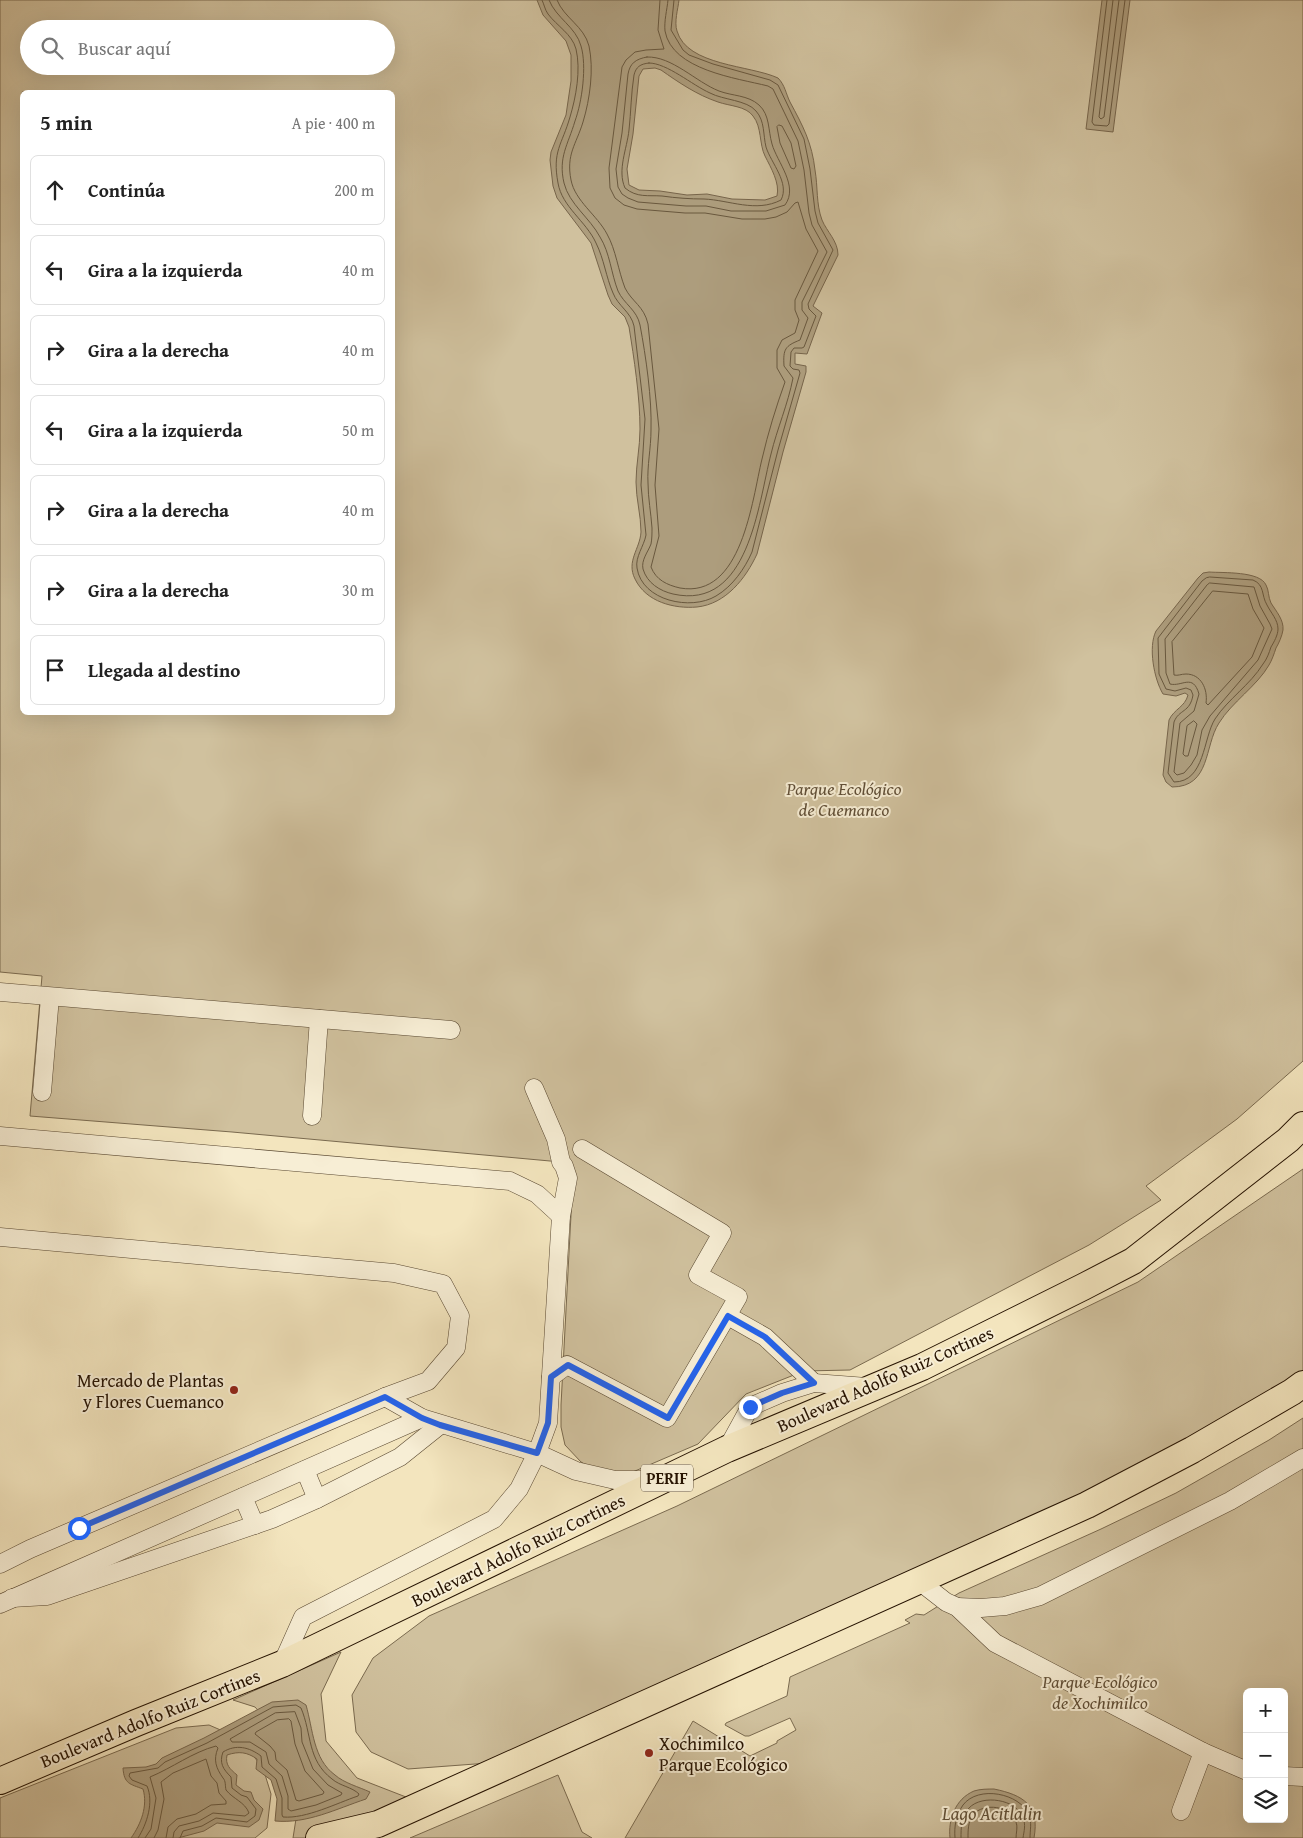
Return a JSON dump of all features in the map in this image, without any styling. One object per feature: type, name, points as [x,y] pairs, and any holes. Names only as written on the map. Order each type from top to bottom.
[{"type":"highway","name":"Boulevard Adolfo Ruiz Cortines","points":[[0,1781],[282,1664],[727,1449],[922,1367],[1133,1261],[1288,1140],[1303,1125]]},
{"type":"highway","points":[[319,1838],[378,1824],[1087,1505],[1192,1450],[1303,1384]]},
{"type":"street","points":[[0,992],[451,1030]]},
{"type":"street","points":[[42,1092],[50,997]]},
{"type":"street","points":[[312,1116],[319,1019]]},
{"type":"street","points":[[282,1664],[303,1617],[494,1519],[519,1489],[537,1453],[548,1423],[561,1216],[568,1178],[561,1162],[556,1139],[534,1088]]},
{"type":"street","points":[[0,1136],[510,1181],[537,1194],[561,1216]]},
{"type":"street","points":[[551,1377],[568,1365],[668,1418],[738,1297],[698,1275],[722,1233],[582,1149]]},
{"type":"street","points":[[0,1237],[394,1273],[443,1284],[460,1316],[456,1348],[428,1381],[385,1397],[30,1549],[0,1564]]},
{"type":"street","points":[[728,1316],[765,1337],[814,1383]]},
{"type":"street","points":[[727,1449],[750,1407],[782,1393],[814,1383],[872,1387]]},
{"type":"street","points":[[385,1397],[422,1418],[440,1425],[537,1453],[576,1471],[616,1480],[662,1480]]},
{"type":"street","points":[[6,1601],[422,1418]]},
{"type":"street","points":[[6,1601],[47,1596],[255,1525],[317,1499],[400,1457],[440,1425]]},
{"type":"street","points":[[957,1607],[1005,1606],[1040,1596],[1230,1501],[1302,1459]]},
{"type":"street","points":[[305,1470],[317,1499]]},
{"type":"street","points":[[243,1497],[255,1525]]},
{"type":"street","points":[[920,1581],[946,1602],[957,1607],[995,1643],[1203,1752],[1243,1768]]},
{"type":"street","points":[[1181,1810],[1203,1752]]},
{"type":"street","points":[[1288,1776],[1303,1777]]},
{"type":"green space","name":"Parque Ecológico de Cuemanco","points":[[0,0],[1303,0],[1303,1061],[1237,1119],[1146,1186],[1161,1200],[1089,1245],[850,1370],[804,1371],[746,1394],[698,1444],[628,1474],[596,1470],[581,1462],[565,1445],[561,1427],[573,1177],[561,1162],[30,1116],[42,976],[0,972]]},
{"type":"green space","points":[[1303,1169],[1303,1375],[1075,1500],[502,1762],[408,1769],[371,1752],[356,1732],[352,1695],[373,1658],[429,1616],[677,1506],[1138,1282]]},
{"type":"green space","name":"Parque Ecológico de Xochimilco","points":[[1303,1418],[1303,1838],[625,1838],[693,1721],[750,1756],[777,1743],[777,1741],[796,1730],[790,1718],[749,1736],[745,1736],[725,1725],[726,1723],[787,1696],[790,1677],[910,1623],[905,1620],[916,1614],[924,1615],[959,1593],[1176,1493],[1269,1440]]},
{"type":"green space","points":[[341,1652],[321,1694],[326,1741],[357,1778],[406,1797],[433,1798],[344,1838],[293,1838],[301,1787],[285,1741],[255,1707],[233,1700]]},
{"type":"green space","points":[[209,1725],[239,1738],[263,1768],[271,1794],[267,1828],[255,1838],[0,1838],[0,1798],[176,1728]]},
{"type":"green space","points":[[558,1775],[582,1832],[592,1838],[410,1838]]},
{"type":"water","points":[[537,0],[679,0],[676,27],[683,43],[706,58],[778,78],[803,127],[812,151],[820,214],[836,245],[838,255],[813,306],[822,313],[807,354],[795,353],[795,364],[806,366],[806,372],[757,554],[741,581],[726,595],[707,605],[679,607],[662,602],[653,598],[640,587],[633,573],[632,566],[641,532],[636,482],[640,417],[635,364],[629,327],[625,317],[612,304],[591,243],[557,198],[553,186],[551,152],[566,115],[571,81],[571,55],[566,41],[543,15]],"holes":[[[655,68],[703,96],[742,108],[753,116],[758,125],[763,151],[776,181],[777,196],[765,200],[732,199],[707,194],[687,195],[639,190],[629,185],[627,169],[639,76],[643,69]]]},
{"type":"water","points":[[1102,0],[1130,0],[1113,132],[1086,129]]},
{"type":"water","points":[[1203,573],[1249,575],[1262,580],[1267,587],[1271,603],[1281,619],[1283,630],[1272,659],[1264,673],[1224,715],[1219,723],[1200,773],[1194,780],[1185,785],[1172,787],[1166,782],[1163,775],[1169,720],[1187,699],[1188,695],[1185,693],[1176,696],[1163,694],[1153,663],[1152,645],[1156,631],[1198,578]]},
{"type":"water","points":[[298,1700],[306,1705],[315,1743],[322,1761],[339,1778],[370,1792],[366,1799],[310,1818],[275,1821],[277,1799],[271,1780],[256,1769],[257,1759],[243,1753],[235,1753],[227,1755],[227,1764],[237,1775],[236,1785],[244,1791],[251,1792],[254,1800],[263,1809],[259,1820],[249,1827],[217,1823],[204,1831],[178,1838],[131,1838],[143,1815],[145,1802],[143,1789],[128,1783],[123,1768],[146,1767],[156,1764],[162,1758],[272,1702]]},
{"type":"water","name":"Lago Acitlalin","points":[[994,1789],[1021,1798],[1027,1803],[1034,1817],[1034,1838],[950,1838],[952,1817],[962,1799],[974,1791]]},
{"type":"place","name":"Mercado de Plantas y Flores Cuemanco","points":[[234,1390]]},
{"type":"place","name":"Xochimilco Parque Ecológico","points":[[649,1753]]},
{"type":"route","points":[[79,1528],[385,1397],[422,1418],[440,1425],[537,1453],[548,1423],[551,1377],[568,1365],[668,1418],[728,1316],[765,1337],[814,1383],[782,1393],[750,1407]]}]
